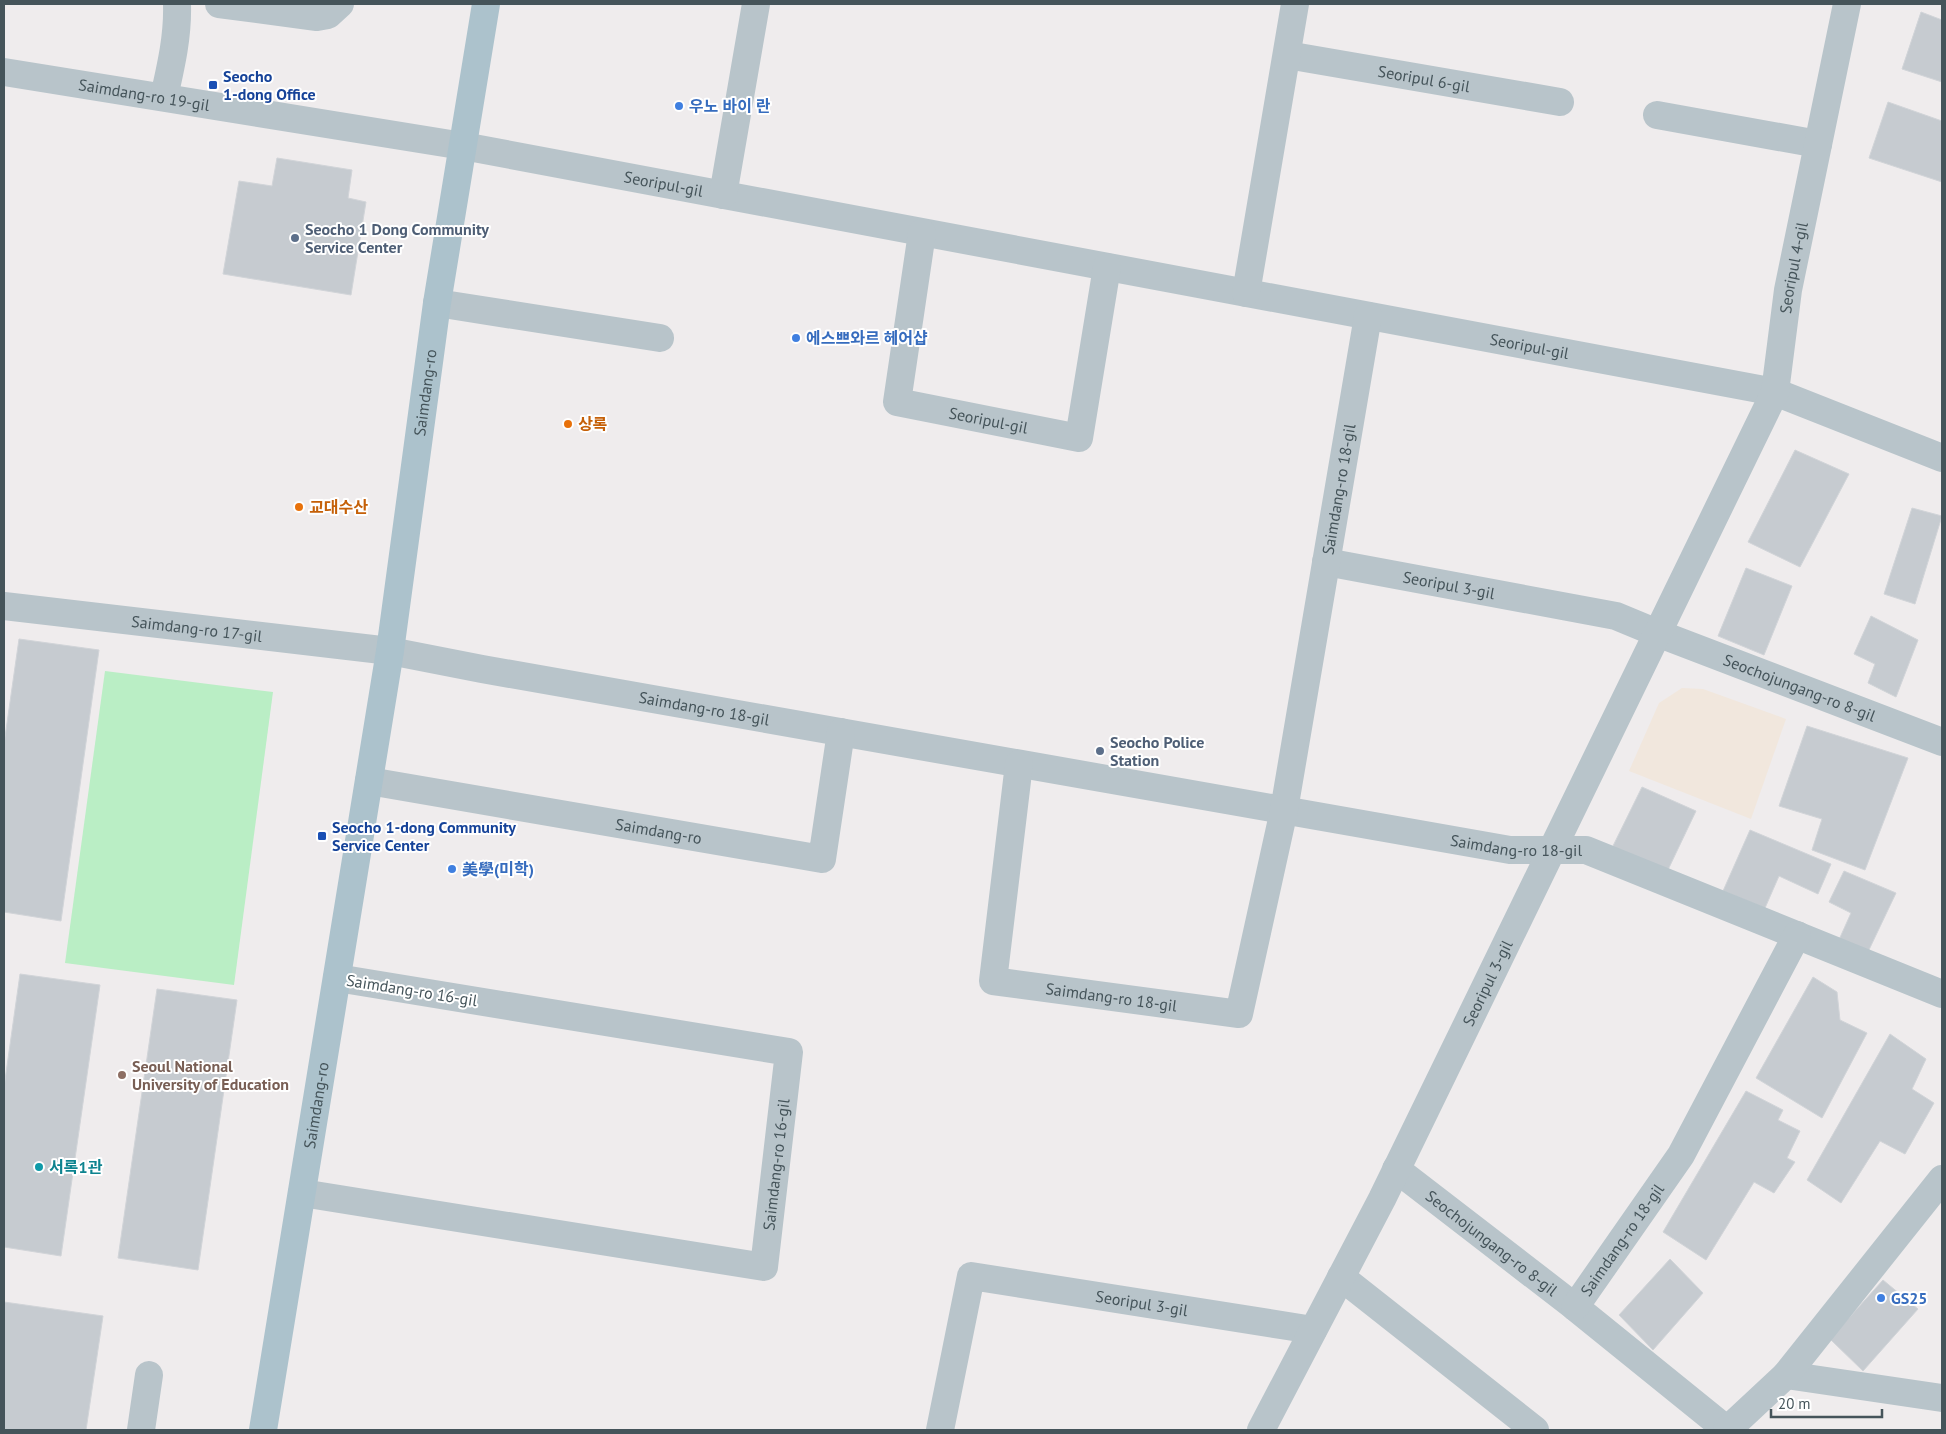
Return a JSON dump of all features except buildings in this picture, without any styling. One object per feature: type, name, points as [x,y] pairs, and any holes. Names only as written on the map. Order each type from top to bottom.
[{"type":"main road","name":"Saimdang-ro","points":[[263,1430],[390,651],[437,303],[486,4]]},
{"type":"street","points":[[164,97],[178,24],[177,4]]},
{"type":"street","points":[[219,4],[317,17],[328,15],[340,4]]},
{"type":"street","points":[[723,195],[756,4]]},
{"type":"street","points":[[1246,293],[1296,4]]},
{"type":"street","name":"Seoripul 4-gil","points":[[1775,392],[1788,290],[1847,4]]},
{"type":"street","name":"Seoripul 6-gil","points":[[1287,55],[1560,102]]},
{"type":"street","name":"Saimdang-ro 19-gil","points":[[4,72],[463,146]]},
{"type":"street","points":[[1657,115],[1818,144]]},
{"type":"street","name":"Seoripul-gil","points":[[463,146],[1775,392],[1942,458]]},
{"type":"street","name":"Seoripul-gil","points":[[922,233],[897,402],[1078,438],[1107,267]]},
{"type":"street","points":[[437,303],[660,338]]},
{"type":"street","name":"Saimdang-ro 18-gil","points":[[1019,764],[993,981],[1239,1014],[1284,810],[1368,316]]},
{"type":"street","name":"Seoripul 3-gil","points":[[1261,1430],[1396,1169],[1775,392]]},
{"type":"street","name":"Seoripul 3-gil","points":[[1326,562],[1616,616],[1658,633]]},
{"type":"street","name":"Saimdang-ro 17-gil","points":[[4,606],[390,651]]},
{"type":"street","name":"Seochojungang-ro 8-gil","points":[[1658,633],[1942,742]]},
{"type":"street","name":"Saimdang-ro 18-gil","points":[[390,651],[482,670],[1510,850],[1586,850],[1942,994]]},
{"type":"street","name":"Saimdang-ro","points":[[369,781],[822,859],[841,732]]},
{"type":"street","name":"Saimdang-ro 18-gil","points":[[1575,1307],[1681,1154],[1797,935]]},
{"type":"street","name":"Saimdang-ro 16-gil","points":[[302,1193],[764,1267],[789,1052],[337,978]]},
{"type":"street","name":"Seochojungang-ro 8-gil","points":[[1396,1169],[1575,1307],[1727,1430],[1786,1375],[1942,1179]]},
{"type":"street","name":"Seoripul 3-gil","points":[[940,1430],[971,1276],[1313,1330]]},
{"type":"street","points":[[1341,1277],[1535,1430]]},
{"type":"street","points":[[141,1430],[149,1375]]},
{"type":"street","points":[[1786,1375],[1942,1398]]},
{"type":"green space","points":[[105,671],[273,692],[234,985],[65,963]]},
{"type":"sand","points":[[1682,688],[1703,689],[1786,719],[1751,819],[1629,771],[1659,703]]},
{"type":"place","name":"Seocho 1-dong Office","points":[[213,85]]},
{"type":"place","name":"우노 바이 란","points":[[679,106]]},
{"type":"place","name":"Seocho 1 Dong Community Service Center","points":[[295,238]]},
{"type":"place","name":"에스쁘와르 헤어샵","points":[[796,338]]},
{"type":"place","name":"상록","points":[[568,424]]},
{"type":"place","name":"교대수산","points":[[299,507]]},
{"type":"place","name":"Seocho Police Station","points":[[1100,751]]},
{"type":"place","name":"Seocho 1-dong Community Service Center","points":[[322,836]]},
{"type":"place","name":"美學(미학)","points":[[452,869]]},
{"type":"place","name":"Seoul National University of Education","points":[[122,1075]]},
{"type":"place","name":"서록1관","points":[[39,1167]]},
{"type":"place","name":"GS25","points":[[1881,1298]]}]
